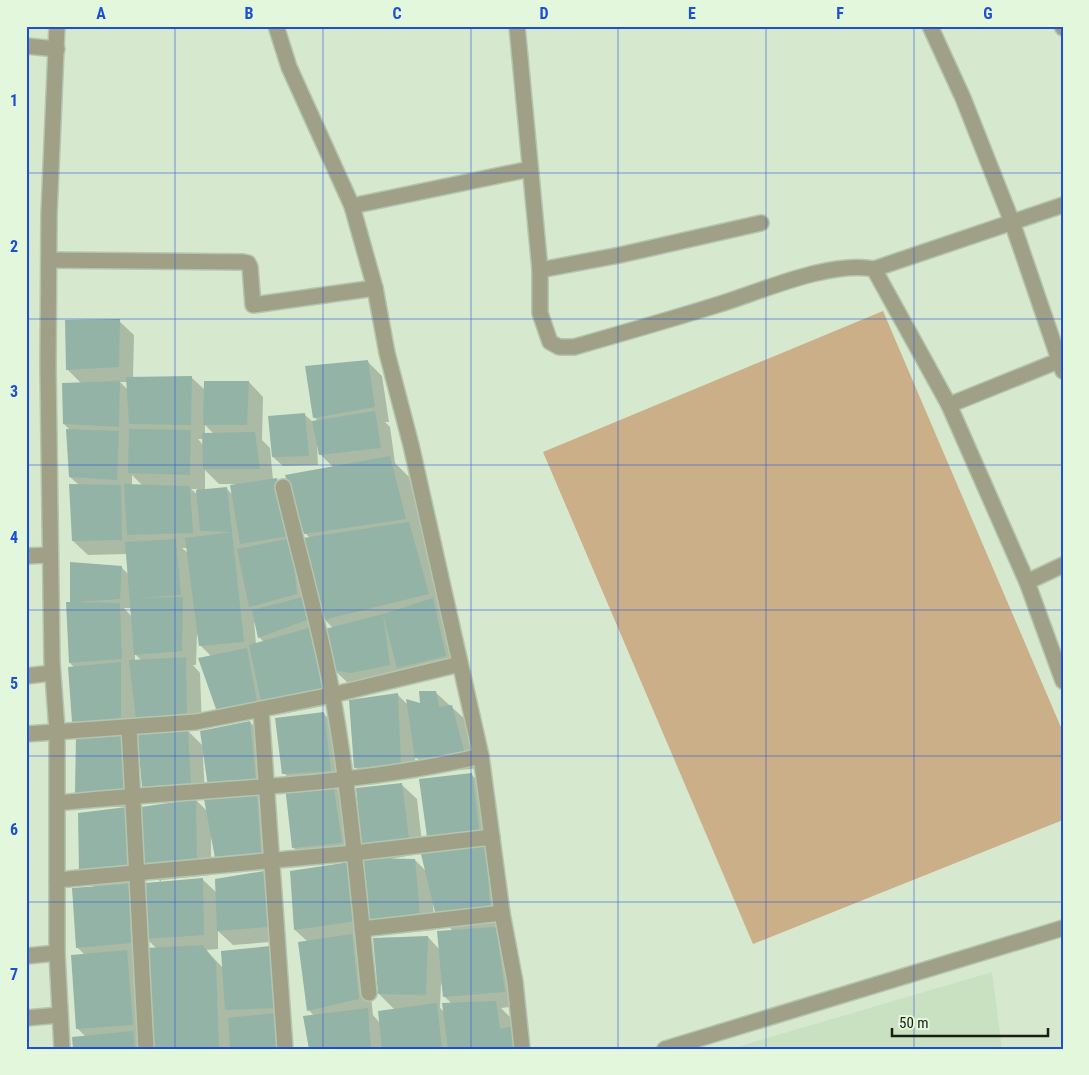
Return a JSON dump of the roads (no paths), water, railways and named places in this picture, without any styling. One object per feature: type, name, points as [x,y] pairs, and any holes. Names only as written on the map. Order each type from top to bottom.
[{"type":"street","points":[[58,26],[50,165],[50,555],[52,673],[58,730],[57,953],[62,1049]]},
{"type":"street","points":[[276,26],[289,67],[352,206],[376,288],[387,353],[411,445],[481,756],[502,913],[515,982],[522,1049]]},
{"type":"street","points":[[517,26],[540,270],[540,313],[550,342],[566,348],[710,307],[788,281],[844,268],[862,267],[874,269],[1063,205]]},
{"type":"street","points":[[930,26],[963,98],[1012,222],[1061,363],[949,406]]},
{"type":"street","points":[[26,46],[57,49]]},
{"type":"street","points":[[352,206],[530,169]]},
{"type":"street","points":[[540,270],[620,255],[761,223]]},
{"type":"street","points":[[50,260],[243,262],[250,267],[253,305],[376,288]]},
{"type":"street","points":[[874,269],[949,406],[1027,582],[1063,681]]},
{"type":"street","points":[[283,486],[323,647],[332,695],[354,853],[369,993]]},
{"type":"street","points":[[26,556],[50,555]]},
{"type":"street","points":[[1027,582],[1063,564]]},
{"type":"street","points":[[26,734],[58,730],[196,722],[332,695],[460,664]]},
{"type":"street","points":[[26,676],[52,673]]},
{"type":"street","points":[[261,710],[285,1049]]},
{"type":"street","points":[[129,727],[131,795],[146,1049]]},
{"type":"street","points":[[58,803],[131,795],[344,780],[434,767],[481,756]]},
{"type":"street","points":[[57,880],[354,853],[492,837]]},
{"type":"street","points":[[362,929],[502,913]]},
{"type":"street","points":[[665,1049],[1063,928]]},
{"type":"street","points":[[26,956],[57,953]]},
{"type":"street","points":[[26,1018],[60,1015]]}]
